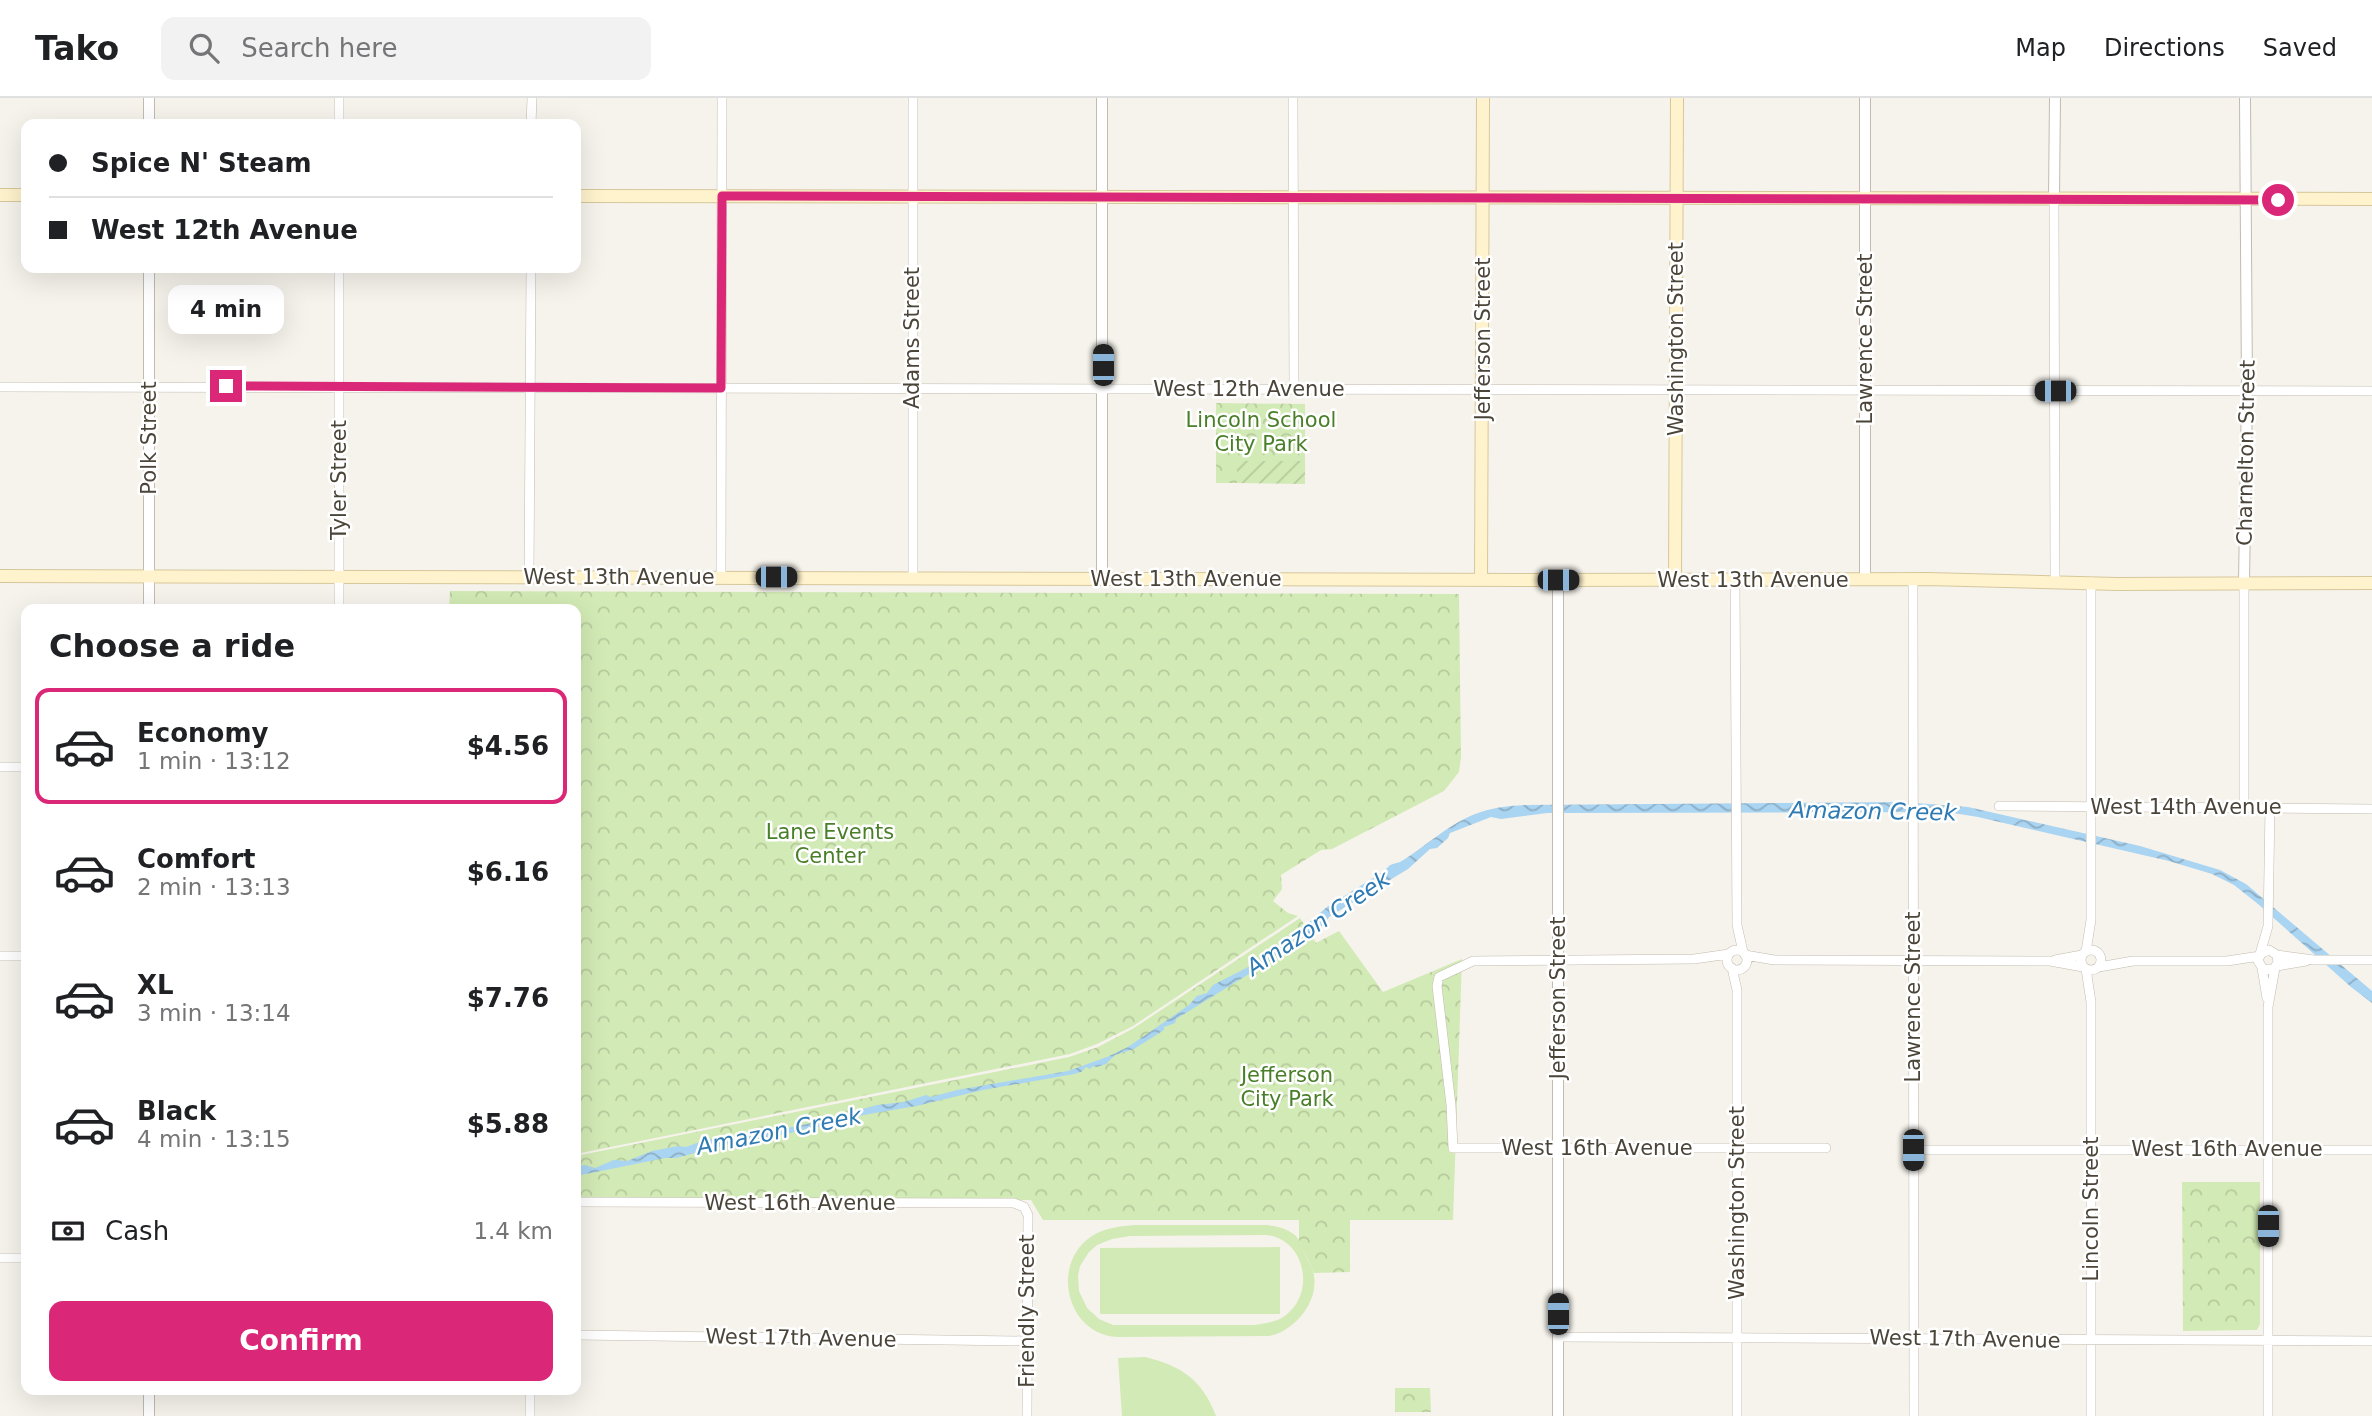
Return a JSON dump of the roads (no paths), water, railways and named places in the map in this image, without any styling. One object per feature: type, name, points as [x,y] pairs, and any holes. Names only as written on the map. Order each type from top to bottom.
[{"type":"main road","name":"Jefferson Street","points":[[1481,580],[1483,98]]},
{"type":"main road","name":"Washington Street","points":[[1675,580],[1677,98]]},
{"type":"main road","points":[[0,195],[21,195]]},
{"type":"main road","points":[[581,196],[2372,199]]},
{"type":"main road","name":"West 13th Avenue","points":[[0,576],[1913,579],[2117,584],[2372,583]]},
{"type":"street","points":[[149,98],[149,119]]},
{"type":"street","points":[[339,98],[339,119]]},
{"type":"street","points":[[531,119],[532,98]]},
{"type":"street","points":[[721,577],[722,98]]},
{"type":"street","name":"Adams Street","points":[[913,98],[913,577]]},
{"type":"street","points":[[1102,98],[1102,579]]},
{"type":"street","points":[[1293,98],[1294,389]]},
{"type":"street","name":"Lawrence Street","points":[[1865,98],[1866,579]]},
{"type":"street","points":[[2054,98],[2055,581]]},
{"type":"street","name":"Charnelton Street","points":[[2244,808],[2247,391],[2245,98]]},
{"type":"street","name":"Polk Street","points":[[149,273],[149,604]]},
{"type":"street","name":"Tyler Street","points":[[339,273],[339,604]]},
{"type":"street","points":[[529,576],[531,273]]},
{"type":"street","name":"West 12th Avenue","points":[[0,387],[171,385],[2372,391]]},
{"type":"street","name":"Lawrence Street","points":[[1913,579],[1914,1416]]},
{"type":"street","name":"Jefferson Street","points":[[1558,580],[1558,1416]]},
{"type":"street","name":"Washington Street","points":[[1735,580],[1737,925],[1744,960],[1737,990],[1737,1416]]},
{"type":"street","points":[[2084,968],[2080,961],[2091,920],[2091,582]]},
{"type":"street","points":[[0,767],[21,767]]},
{"type":"street","name":"West 14th Avenue","points":[[1999,806],[2372,809]]},
{"type":"street","points":[[2268,1007],[2278,962],[2269,922],[2270,808]]},
{"type":"street","points":[[2091,920],[2101,961],[2098,968]]},
{"type":"street","points":[[2268,1416],[2268,1007],[2261,954],[2269,922]]},
{"type":"street","name":"Washington Street","points":[[1730,953],[1737,925]]},
{"type":"street","points":[[1558,961],[1694,959],[1738,950],[1744,960]]},
{"type":"street","points":[[2050,961],[2092,950],[2133,961]]},
{"type":"street","points":[[2227,961],[2268,950],[2314,960],[2372,960]]},
{"type":"street","points":[[1730,953],[1727,961],[1730,967]]},
{"type":"street","points":[[0,956],[21,956]]},
{"type":"street","points":[[1694,959],[1737,969],[1744,960]]},
{"type":"street","points":[[1744,960],[2050,961],[2084,968],[2133,961],[2227,961],[2268,970],[2314,960]]},
{"type":"street","name":"West 16th Avenue","points":[[1558,961],[1473,961],[1438,977],[1453,1148],[1826,1148]]},
{"type":"street","name":"Washington Street","points":[[1730,967],[1737,990]]},
{"type":"street","name":"Lincoln Street","points":[[2084,968],[2091,1002]]},
{"type":"street","name":"Lincoln Street","points":[[2091,1416],[2091,1002],[2098,968]]},
{"type":"street","name":"West 16th Avenue","points":[[1913,1150],[2372,1150]]},
{"type":"street","name":"West 16th Avenue","points":[[581,1202],[1014,1203],[1024,1207]]},
{"type":"street","name":"Friendly Street","points":[[1024,1207],[1028,1215],[1027,1416]]},
{"type":"street","points":[[0,1258],[21,1258]]},
{"type":"street","name":"West 17th Avenue","points":[[581,1335],[1027,1340]]},
{"type":"street","name":"West 17th Avenue","points":[[1558,1337],[2372,1341]]},
{"type":"street","points":[[149,1395],[149,1416]]},
{"type":"street","points":[[530,1395],[530,1416]]},
{"type":"water","name":"Amazon Creek","points":[[1902,802],[1968,807],[2140,846],[2220,870],[2246,884],[2372,991],[2372,1003],[2258,904],[2234,885],[2212,874],[2169,861],[1978,817],[1947,812],[1547,813],[1501,819],[1491,817],[1450,833],[1437,848],[1430,849],[1408,869],[1329,917],[1326,923],[1300,941],[1296,938],[1270,961],[1176,1019],[1175,1023],[1164,1027],[1164,1030],[1134,1049],[1115,1055],[1106,1064],[1090,1069],[1086,1067],[1074,1074],[983,1090],[916,1106],[852,1117],[823,1127],[771,1135],[676,1158],[581,1175],[581,1165],[595,1168],[614,1160],[627,1161],[652,1151],[686,1147],[708,1139],[728,1140],[926,1095],[931,1097],[1068,1071],[1107,1057],[1128,1047],[1189,1005],[1197,996],[1207,993],[1213,985],[1268,957],[1327,907],[1449,828],[1487,810],[1525,805]]},
{"type":"park label","name":"Lincoln School City Park","points":[[1261,432]]},
{"type":"park label","name":"Lane Events Center","points":[[830,844]]},
{"type":"park label","name":"Jefferson City Park","points":[[1287,1087]]}]
